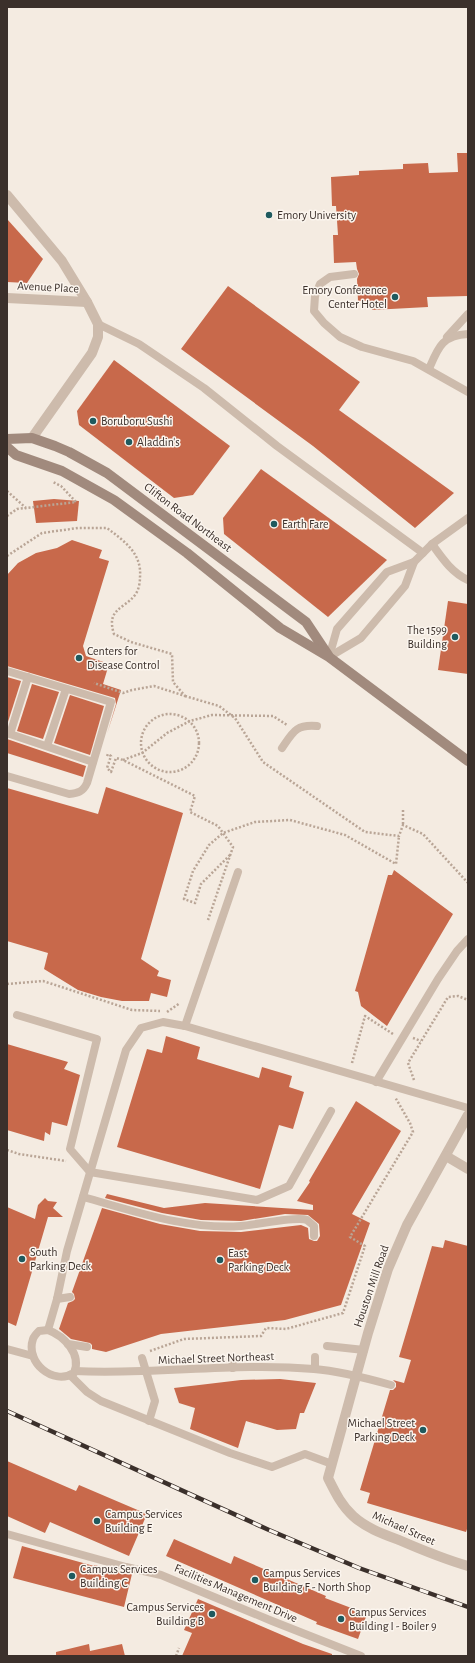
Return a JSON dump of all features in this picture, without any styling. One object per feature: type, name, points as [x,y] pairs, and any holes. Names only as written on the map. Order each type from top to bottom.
[{"type":"main road","name":"Clifton Road Northeast","points":[[7,439],[32,438],[69,452],[107,473],[306,622],[329,656]]},
{"type":"main road","name":"Clifton Road Northeast","points":[[7,447],[16,455],[62,471],[114,500],[187,553],[280,628],[329,656],[468,761]]},
{"type":"street","points":[[7,196],[62,261],[87,302],[98,324],[98,337],[92,353],[32,438]]},
{"type":"street","name":"Avenue Place","points":[[7,298],[87,302]]},
{"type":"street","name":"Houston Mill Road","points":[[328,1478],[356,1375],[388,1268],[407,1225],[468,1115]]},
{"type":"street","points":[[446,1156],[468,1169]]},
{"type":"street","name":"Michael Street","points":[[328,1478],[338,1498],[352,1516],[363,1524],[434,1555],[468,1566]]},
{"type":"lane","points":[[354,274],[330,277],[320,284],[315,296],[314,311],[324,323],[340,337],[362,348],[413,361],[468,392]]},
{"type":"lane","points":[[429,369],[439,346],[468,314]]},
{"type":"lane","points":[[98,324],[139,344],[204,388],[277,446],[423,553]]},
{"type":"lane","points":[[443,342],[451,336],[468,334]]},
{"type":"lane","points":[[329,656],[361,638],[405,586],[414,562],[432,544],[468,518]]},
{"type":"lane","points":[[432,544],[448,565],[460,576],[468,580]]},
{"type":"lane","points":[[329,656],[337,629],[387,572],[414,562]]},
{"type":"lane","points":[[7,671],[111,702],[84,789],[78,793],[69,794],[7,776]]},
{"type":"lane","points":[[28,677],[9,733],[47,746],[92,765]]},
{"type":"lane","points":[[47,746],[66,689]]},
{"type":"lane","points":[[282,748],[294,730],[302,726],[317,726]]},
{"type":"lane","points":[[186,1026],[238,872]]},
{"type":"lane","points":[[376,1082],[438,978],[457,951],[468,939]]},
{"type":"lane","points":[[17,1015],[97,1039],[70,1149],[90,1172],[257,1200],[289,1186],[331,1111]]},
{"type":"lane","points":[[48,1330],[57,1299],[67,1251],[126,1050],[141,1028],[163,1022],[186,1026],[468,1108]]},
{"type":"lane","points":[[83,1196],[144,1214],[178,1222],[240,1226],[289,1220],[307,1220],[314,1226],[314,1236]]},
{"type":"lane","points":[[57,1299],[70,1298]]},
{"type":"lane","points":[[73,1373],[63,1377],[53,1376],[40,1367],[33,1356],[33,1338],[39,1331],[48,1330],[56,1333],[68,1344],[75,1357],[73,1373],[87,1392],[101,1401],[230,1453],[272,1466],[305,1454],[332,1464]]},
{"type":"lane","points":[[68,1344],[87,1347]]},
{"type":"lane","points":[[327,1346],[364,1350]]},
{"type":"lane","points":[[7,1349],[33,1356]]},
{"type":"lane","points":[[315,1357],[315,1369]]},
{"type":"lane","points":[[142,1358],[155,1401],[149,1421]]},
{"type":"lane","points":[[232,1358],[232,1368]]},
{"type":"lane","name":"Michael Street Northeast","points":[[73,1373],[146,1372],[232,1368],[315,1369],[356,1375],[391,1385]]},
{"type":"lane","name":"Facilities Management Drive","points":[[7,1534],[126,1568],[161,1575],[361,1656]]},
{"type":"path","points":[[7,516],[17,509],[76,502],[61,486],[47,479]]},
{"type":"path","points":[[7,491],[26,508]]},
{"type":"path","points":[[7,556],[42,533],[78,528],[107,528],[111,531],[135,552],[141,567],[140,582],[136,594],[115,613],[111,624],[114,634],[131,642],[172,654],[173,682],[184,696]]},
{"type":"path","points":[[94,684],[123,693],[154,686],[219,706],[235,718],[263,762],[365,832],[399,836]]},
{"type":"path","points":[[175,713],[185,717],[197,730],[200,740],[199,750],[191,763],[183,769],[175,772],[164,772],[153,767],[142,753],[140,749],[140,740],[143,730],[153,718],[163,714],[175,713]]},
{"type":"path","points":[[123,760],[142,753],[167,733],[190,721],[212,715],[230,714],[273,716],[294,730]]},
{"type":"path","points":[[92,765],[96,769],[101,768],[108,754],[111,756],[107,768],[111,772],[116,758],[123,760],[195,796],[190,812],[218,826],[224,833],[234,847],[208,922]]},
{"type":"path","points":[[231,855],[201,884],[195,903],[184,899],[193,871],[210,845],[224,833],[255,822],[290,820],[345,834],[396,864],[399,836],[403,825],[403,810]]},
{"type":"path","points":[[403,825],[423,834],[468,883]]},
{"type":"path","points":[[7,984],[43,982],[132,1010],[168,1012],[180,1003],[182,996]]},
{"type":"path","points":[[420,1082],[413,1080],[408,1063],[448,997],[458,996],[468,1000]]},
{"type":"path","points":[[180,1003],[192,1008]]},
{"type":"path","points":[[349,1074],[365,1016],[401,1040],[411,1037],[421,1041]]},
{"type":"path","points":[[149,1352],[184,1339],[262,1336],[266,1328],[286,1329],[342,1313],[365,1246],[350,1237],[413,1132],[410,1123],[392,1093]]},
{"type":"path","points":[[7,1150],[19,1154],[65,1161],[70,1165]]},
{"type":"path","points":[[176,1656],[179,1648]]},
{"type":"building","name":"Emory Conference Center Hotel","points":[[457,153],[468,153],[468,296],[427,297],[428,307],[372,310],[371,301],[358,301],[357,279],[359,274],[356,262],[334,263],[333,235],[338,235],[336,206],[332,206],[331,177],[359,175],[359,171],[403,169],[403,164],[428,163],[429,173],[458,172]]},
{"type":"building","points":[[7,219],[43,259],[27,283],[7,282]]},
{"type":"building","points":[[228,286],[360,382],[339,410],[454,493],[415,528],[313,446],[181,349]]},
{"type":"building","points":[[114,360],[230,446],[193,495],[174,498],[79,425],[77,411]]},
{"type":"building","points":[[261,469],[387,560],[328,617],[224,534],[223,518]]},
{"type":"building","points":[[54,499],[79,501],[77,521],[36,523],[33,501]]},
{"type":"building","points":[[72,540],[102,550],[99,558],[109,561],[83,646],[86,656],[109,664],[103,684],[121,690],[107,734],[116,704],[115,698],[7,666],[7,575],[18,563],[36,553],[57,548]]},
{"type":"building","name":"The 1599 Building","points":[[448,601],[468,604],[468,674],[438,670]]},
{"type":"building","points":[[7,677],[21,681],[7,725]]},
{"type":"building","points":[[32,684],[59,692],[43,739],[17,731]]},
{"type":"building","points":[[70,695],[104,706],[90,755],[54,743]]},
{"type":"building","points":[[7,739],[86,766],[83,777],[7,753]]},
{"type":"building","points":[[106,787],[183,813],[141,959],[159,971],[157,976],[171,980],[167,997],[151,993],[149,1001],[122,1001],[101,997],[78,990],[44,969],[48,953],[7,941],[7,788],[98,814]]},
{"type":"building","points":[[394,870],[453,914],[387,1026],[361,1006],[358,992],[355,991],[388,875],[392,875]]},
{"type":"building","points":[[166,1036],[200,1047],[197,1059],[259,1078],[262,1067],[292,1076],[289,1087],[304,1092],[293,1129],[279,1125],[260,1189],[117,1147],[147,1049],[162,1053]]},
{"type":"building","points":[[7,1044],[68,1062],[64,1069],[80,1075],[67,1126],[52,1122],[50,1135],[45,1132],[44,1141],[7,1130]]},
{"type":"building","name":"East Parking Deck","points":[[356,1101],[401,1131],[352,1214],[370,1223],[341,1305],[285,1320],[161,1334],[106,1352],[92,1349],[92,1345],[90,1343],[71,1339],[59,1329],[68,1303],[75,1299],[72,1292],[102,1208],[160,1224],[200,1231],[241,1232],[301,1225],[308,1228],[309,1239],[317,1241],[320,1236],[319,1224],[308,1215],[285,1214],[241,1221],[201,1220],[162,1213],[105,1198],[107,1194],[164,1208],[205,1203],[313,1210],[313,1205],[297,1201],[310,1182],[309,1181]]},
{"type":"building","name":"South Parking Deck","points":[[45,1198],[48,1201],[57,1202],[53,1208],[63,1217],[48,1217],[16,1326],[7,1322],[7,1207],[35,1219],[38,1205]]},
{"type":"building","name":"Michael Street Parking Deck","points":[[445,1240],[468,1246],[468,1526],[466,1532],[367,1503],[370,1493],[360,1490],[390,1390],[393,1390],[396,1387],[396,1383],[393,1380],[404,1383],[411,1360],[399,1357],[432,1246],[443,1248]]},
{"type":"building","points":[[280,1379],[316,1383],[304,1413],[300,1413],[296,1429],[277,1430],[246,1421],[238,1448],[190,1429],[195,1408],[179,1403],[174,1388],[241,1380]]},
{"type":"building","points":[[7,1461],[76,1491],[79,1485],[147,1514],[129,1556],[50,1522],[45,1533],[7,1516]]},
{"type":"building","name":"Campus Services Building F - North Shop","points":[[174,1539],[231,1564],[234,1556],[326,1596],[325,1598],[367,1614],[358,1639],[316,1624],[317,1622],[166,1556]]},
{"type":"building","name":"Campus Services Building C","points":[[22,1546],[94,1566],[122,1572],[121,1574],[132,1574],[124,1607],[13,1578]]},
{"type":"building","name":"Campus Services Building B","points":[[198,1599],[303,1644],[332,1654],[332,1656],[182,1656],[192,1633],[184,1630]]},
{"type":"building","points":[[89,1644],[90,1651],[122,1644],[125,1656],[56,1656],[56,1652]]},
{"type":"railway","points":[[7,1411],[269,1530],[359,1568],[468,1607]]},
{"type":"place","name":"Emory University","points":[[269,215]]},
{"type":"place","name":"Emory Conference Center Hotel","points":[[395,297]]},
{"type":"place","name":"Boruboru Sushi","points":[[93,421]]},
{"type":"place","name":"Aladdin's","points":[[129,442]]},
{"type":"place","name":"Earth Fare","points":[[274,524]]},
{"type":"place","name":"The 1599 Building","points":[[455,637]]},
{"type":"place","name":"Centers for Disease Control","points":[[79,658]]},
{"type":"place","name":"South Parking Deck","points":[[22,1259]]},
{"type":"place","name":"East Parking Deck","points":[[220,1260]]},
{"type":"place","name":"Michael Street Parking Deck","points":[[423,1430]]},
{"type":"place","name":"Campus Services Building E","points":[[97,1521]]},
{"type":"place","name":"Campus Services Building C","points":[[72,1576]]},
{"type":"place","name":"Campus Services Building F - North Shop","points":[[255,1580]]},
{"type":"place","name":"Campus Services Building B","points":[[212,1614]]},
{"type":"place","name":"Campus Services Building I - Boiler 9","points":[[341,1619]]}]
